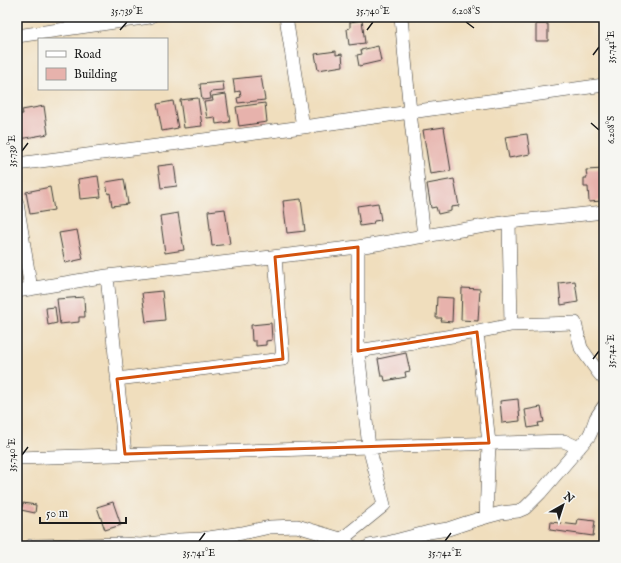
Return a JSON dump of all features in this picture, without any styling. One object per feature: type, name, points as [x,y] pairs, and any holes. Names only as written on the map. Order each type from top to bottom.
[{"type":"street","points":[[17,36],[150,17]]},
{"type":"street","points":[[286,17],[303,127]]},
{"type":"street","points":[[401,17],[424,236]]},
{"type":"street","points":[[17,164],[303,127],[604,85]]},
{"type":"street","points":[[17,203],[31,289]]},
{"type":"street","points":[[17,291],[107,276],[358,247],[509,222],[604,212]]},
{"type":"street","points":[[509,222],[511,325]]},
{"type":"street","points":[[31,546],[141,545],[179,540],[202,539],[270,527],[297,526],[346,543],[384,505],[369,447],[358,351],[358,247]]},
{"type":"street","points":[[117,378],[283,359],[275,256]]},
{"type":"street","points":[[107,276],[125,454]]},
{"type":"street","points":[[358,351],[477,332],[511,325],[575,323],[581,348],[604,379]]},
{"type":"street","points":[[477,332],[489,443],[486,517]]},
{"type":"street","points":[[369,546],[448,529],[486,517],[518,511],[525,508],[540,493],[591,432],[596,418],[604,406]]},
{"type":"street","points":[[17,458],[564,441],[578,448]]},
{"type":"highlighted area","points":[[358,247],[358,351],[477,332],[489,443],[125,454],[117,379],[283,359],[275,257]]},
{"type":"building","points":[[310,17],[328,17],[328,18],[311,20]]},
{"type":"building","points":[[362,20],[365,43],[349,45],[347,29],[350,28],[350,22]]},
{"type":"building","points":[[536,24],[548,24],[548,41],[536,41]]},
{"type":"building","points":[[378,46],[381,61],[359,66],[357,55],[362,54],[361,50]]},
{"type":"building","points":[[336,51],[336,55],[342,54],[343,66],[318,70],[315,54]]},
{"type":"building","points":[[261,76],[265,100],[238,103],[237,98],[241,97],[240,91],[235,92],[233,79]]},
{"type":"building","points":[[223,82],[224,91],[210,92],[211,99],[202,100],[200,84]]},
{"type":"building","points":[[226,94],[230,122],[216,124],[215,117],[207,118],[204,102],[213,101],[212,96]]},
{"type":"building","points":[[198,98],[202,126],[184,128],[180,100]]},
{"type":"building","points":[[173,101],[178,128],[162,131],[157,104]]},
{"type":"building","points":[[265,103],[267,122],[239,126],[236,107]]},
{"type":"building","points":[[44,106],[48,134],[20,139],[17,123],[17,121],[19,121],[18,114],[23,114],[22,110]]},
{"type":"building","points":[[444,127],[451,171],[430,174],[423,130]]},
{"type":"building","points":[[527,134],[530,154],[509,158],[505,137]]},
{"type":"building","points":[[174,164],[177,186],[161,188],[158,166]]},
{"type":"building","points":[[604,169],[604,197],[601,197],[602,201],[589,202],[588,187],[584,187],[584,178],[587,178],[586,170]]},
{"type":"building","points":[[98,176],[101,197],[80,199],[78,179]]},
{"type":"building","points":[[124,179],[128,204],[112,206],[110,193],[108,194],[106,182]]},
{"type":"building","points":[[454,179],[459,206],[451,207],[451,211],[438,214],[436,207],[431,208],[427,184]]},
{"type":"building","points":[[50,187],[54,210],[30,214],[26,192]]},
{"type":"building","points":[[301,199],[305,231],[287,233],[283,201]]},
{"type":"building","points":[[378,203],[381,220],[374,221],[373,224],[360,226],[357,206]]},
{"type":"building","points":[[225,209],[230,244],[212,246],[208,211]]},
{"type":"building","points":[[178,213],[184,250],[165,253],[160,216]]},
{"type":"building","points":[[77,230],[83,259],[65,263],[59,233]]},
{"type":"building","points":[[575,281],[578,302],[561,305],[559,283]]},
{"type":"building","points":[[462,288],[480,289],[478,321],[461,320]]},
{"type":"building","points":[[162,291],[165,320],[146,322],[142,293]]},
{"type":"building","points":[[84,297],[85,317],[79,317],[79,322],[60,324],[57,299]]},
{"type":"building","points":[[437,297],[453,298],[452,322],[441,321],[442,318],[436,318]]},
{"type":"building","points":[[55,307],[57,323],[48,325],[46,308]]},
{"type":"building","points":[[271,323],[272,340],[266,341],[266,345],[256,346],[256,341],[252,341],[251,325]]},
{"type":"building","points":[[406,353],[410,371],[405,372],[406,377],[385,381],[384,376],[381,376],[378,359]]},
{"type":"building","points":[[518,399],[520,421],[502,423],[500,401]]},
{"type":"building","points":[[541,407],[544,422],[538,423],[539,426],[528,428],[525,410]]},
{"type":"building","points":[[113,502],[121,525],[105,530],[97,507]]},
{"type":"building","points":[[23,503],[36,505],[35,513],[21,510]]},
{"type":"building","points":[[578,519],[595,521],[593,536],[550,530],[551,522],[577,525]]}]
